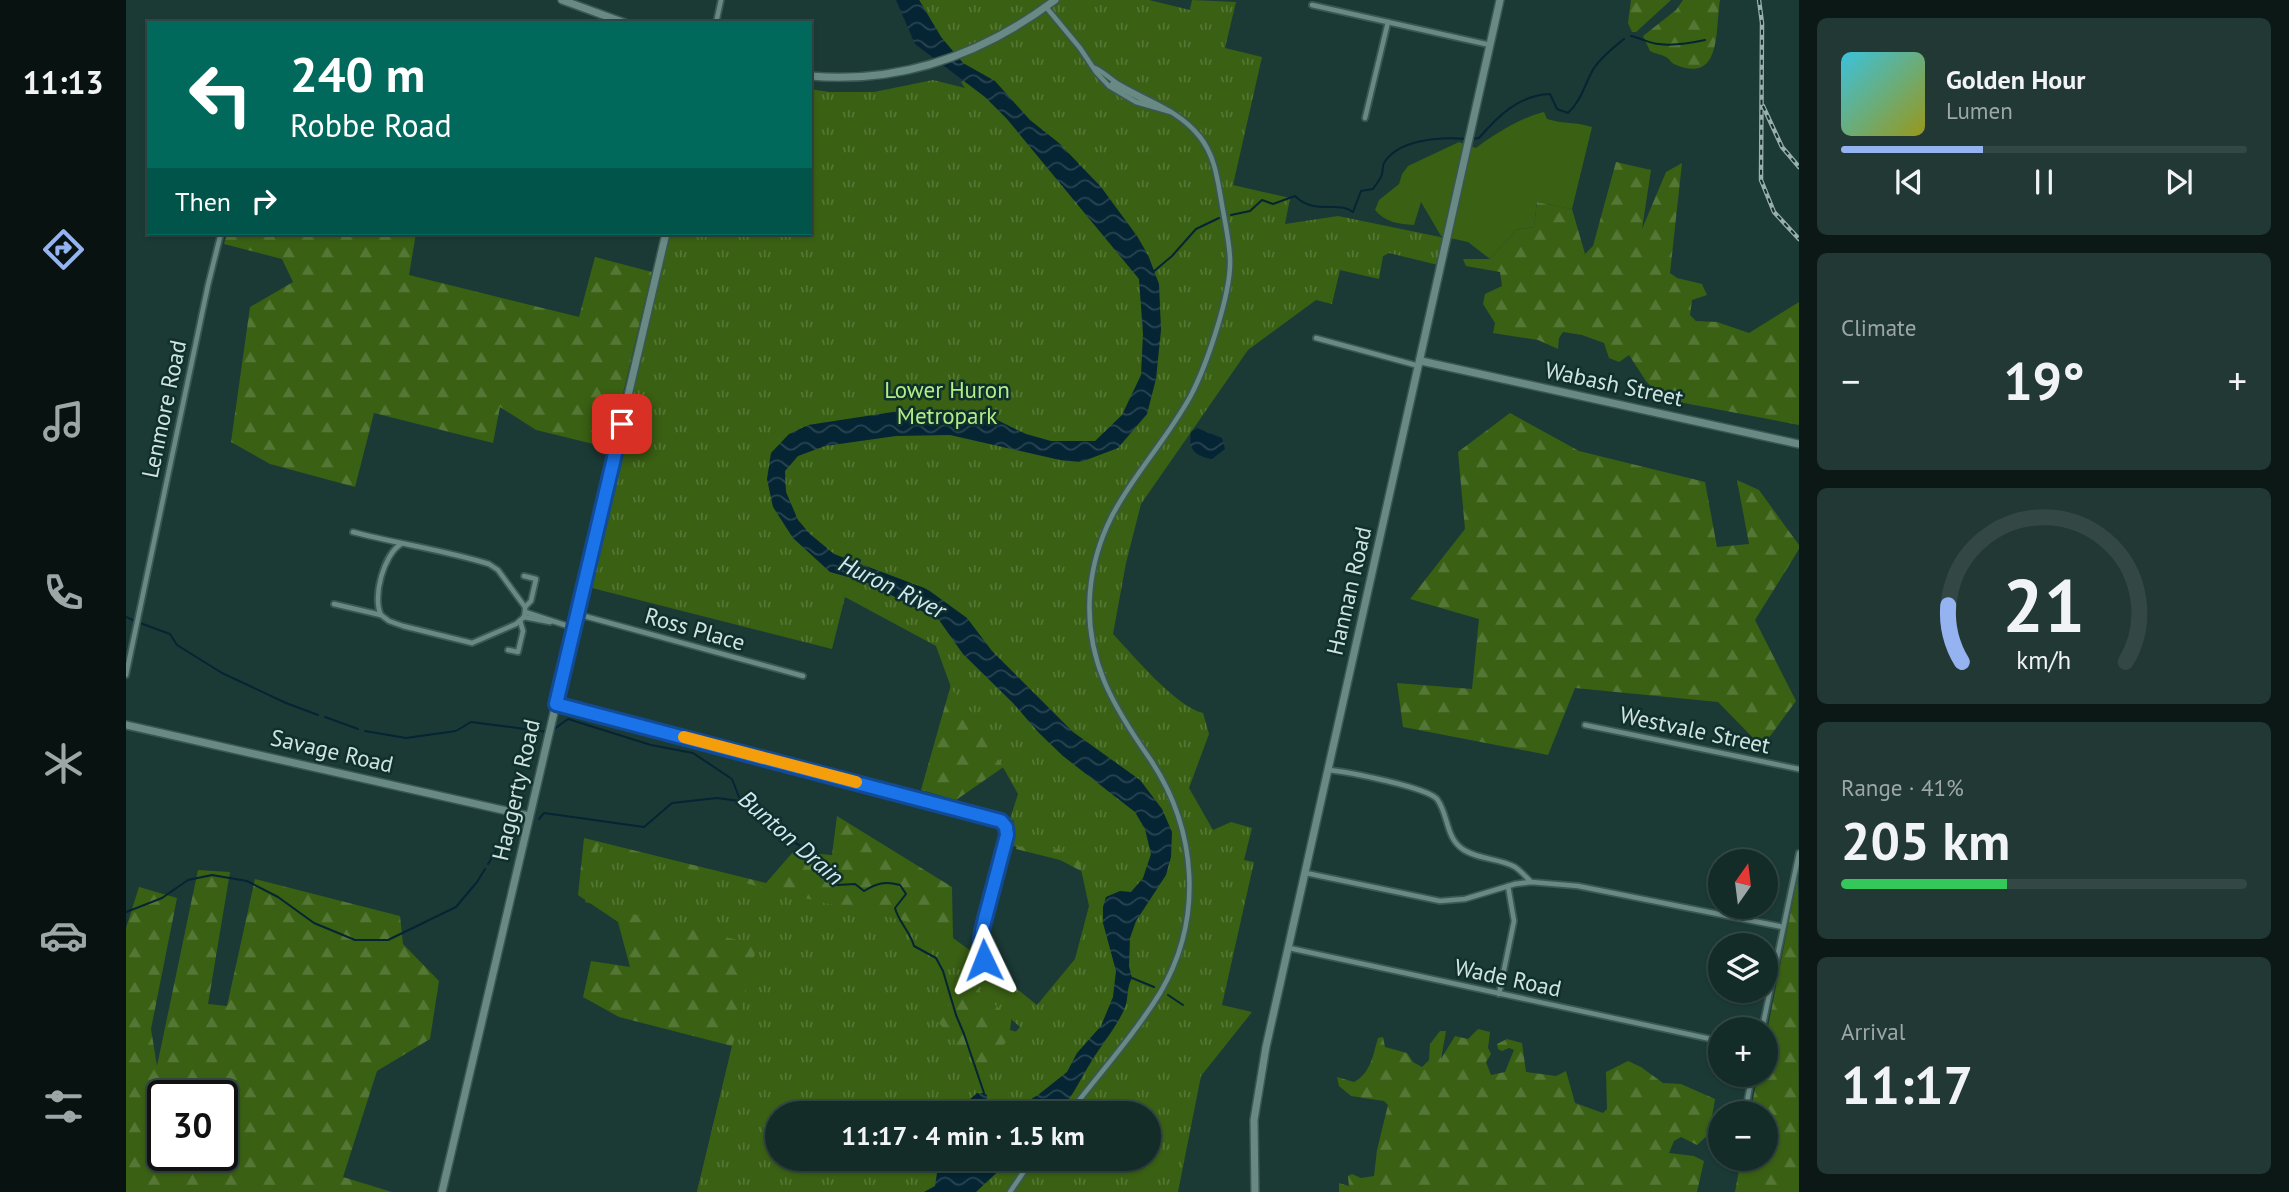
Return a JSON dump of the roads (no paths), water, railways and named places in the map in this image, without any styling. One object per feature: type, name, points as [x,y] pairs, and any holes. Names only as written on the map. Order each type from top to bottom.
[{"type":"street","points":[[562,0],[620,21]]},
{"type":"street","points":[[716,21],[721,0]]},
{"type":"street","points":[[1040,0],[1095,68],[1171,112],[1194,130],[1206,144],[1214,162],[1228,246],[1229,283],[1192,392],[1120,498],[1104,531],[1094,565],[1090,613],[1095,655],[1107,692],[1158,772],[1177,811],[1188,853],[1189,906],[1179,953],[1161,991],[1078,1101]]},
{"type":"street","points":[[812,76],[865,77],[926,67],[969,51],[1010,31],[1055,0]]},
{"type":"street","name":"Hannan Road","points":[[1255,1192],[1255,1112],[1266,1047],[1500,0]]},
{"type":"street","points":[[1312,5],[1490,46]]},
{"type":"street","points":[[1365,118],[1388,22]]},
{"type":"street","name":"Lenmore Road","points":[[126,675],[220,235]]},
{"type":"street","name":"Haggerty Road","points":[[442,1192],[666,235]]},
{"type":"street","name":"Wabash Street","points":[[1316,338],[1420,364],[1799,444]]},
{"type":"street","points":[[353,532],[401,544],[417,545],[492,565],[524,614],[574,628]]},
{"type":"street","points":[[381,615],[377,600],[382,577],[388,556],[401,544]]},
{"type":"street","points":[[508,650],[518,652],[524,614],[531,601],[536,579],[524,576]]},
{"type":"street","points":[[334,604],[381,615],[403,626],[472,643],[524,614]]},
{"type":"street","name":"Ross Place","points":[[577,614],[803,676]]},
{"type":"street","points":[[556,704],[1001,821],[1006,827],[1007,835],[973,965],[975,970],[981,971],[985,966],[981,940]]},
{"type":"street","name":"Savage Road","points":[[126,725],[529,816]]},
{"type":"street","name":"Westvale Street","points":[[1585,725],[1799,769]]},
{"type":"street","points":[[1332,757],[1342,772]]},
{"type":"street","points":[[1329,770],[1431,795],[1443,810],[1453,839],[1462,849],[1517,868],[1531,882]]},
{"type":"street","points":[[1764,1017],[1799,853]]},
{"type":"street","points":[[1306,873],[1440,901],[1465,899],[1531,882],[1580,886],[1783,927]]},
{"type":"street","points":[[1499,994],[1514,921],[1508,886]]},
{"type":"street","name":"Wade Road","points":[[1289,948],[1708,1038]]},
{"type":"street","points":[[1010,1192],[1025,1171]]},
{"type":"water","name":"Huron River","points":[[896,0],[919,0],[941,37],[963,63],[995,81],[1030,120],[1059,143],[1101,187],[1137,236],[1159,284],[1161,330],[1156,379],[1147,414],[1118,448],[1081,462],[1060,460],[950,435],[896,436],[825,446],[798,456],[785,471],[786,492],[798,520],[810,534],[834,554],[927,589],[967,618],[992,651],[1073,732],[1140,780],[1162,809],[1172,832],[1171,857],[1166,875],[1136,921],[1130,938],[1129,966],[1132,978],[1127,1002],[1113,1030],[1067,1101],[1028,1101],[1067,1072],[1077,1053],[1101,1026],[1113,997],[1116,971],[1103,923],[1103,907],[1106,897],[1120,891],[1131,892],[1143,878],[1151,854],[1145,829],[1135,812],[1063,756],[1039,733],[963,654],[939,620],[866,582],[830,572],[793,538],[773,507],[767,479],[771,453],[789,434],[808,425],[906,410],[948,412],[995,419],[1026,434],[1051,441],[1095,441],[1122,415],[1141,375],[1143,334],[1139,279],[1007,119],[985,97],[915,44]]},
{"type":"water","points":[[1197,428],[1222,438],[1225,449],[1212,459],[1197,454],[1192,448],[1190,438],[1191,432]]},
{"type":"water","points":[[977,1093],[987,1095],[987,1101],[968,1101]]},
{"type":"water","points":[[998,1171],[976,1192],[924,1192],[935,1186],[937,1173]]},
{"type":"waterway","points":[[1631,36],[1664,45],[1705,40]]},
{"type":"waterway","points":[[1472,139],[1479,138],[1510,108],[1539,95],[1550,94],[1557,109],[1568,113],[1580,97],[1597,64],[1624,39]]},
{"type":"waterway","points":[[1231,215],[1250,211],[1262,200],[1273,204],[1295,196],[1310,205],[1340,207],[1353,212],[1361,191],[1373,189],[1381,176],[1384,163],[1399,149],[1433,139],[1466,139]]},
{"type":"waterway","points":[[1153,272],[1172,256],[1196,229],[1219,218]]},
{"type":"waterway","name":"Bunton Drain","points":[[126,617],[135,621]]},
{"type":"waterway","name":"Bunton Drain","points":[[140,623],[170,634],[177,645],[222,673],[318,715]]},
{"type":"waterway","name":"Bunton Drain","points":[[325,717],[358,729]]},
{"type":"waterway","name":"Bunton Drain","points":[[553,730],[568,719],[651,745],[693,753],[732,779],[741,802],[795,843],[824,860],[826,868],[838,872],[837,885],[855,884],[864,891],[881,884],[900,885],[906,894],[895,908],[897,913],[914,946],[936,958],[943,971],[984,1093]]},
{"type":"waterway","name":"Bunton Drain","points":[[365,731],[406,738],[456,731],[471,722],[548,732]]},
{"type":"waterway","points":[[539,819],[544,813],[644,827],[672,803],[717,798],[739,801]]},
{"type":"waterway","points":[[488,864],[505,836],[522,829]]},
{"type":"waterway","points":[[126,912],[162,898],[188,880],[212,875],[247,881],[278,897],[314,923],[355,940],[388,940],[456,907],[485,869]]},
{"type":"waterway","points":[[1132,978],[1154,987]]},
{"type":"waterway","points":[[1168,995],[1183,1005]]},
{"type":"railway","points":[[1759,0],[1762,23],[1761,180],[1774,212],[1799,239]]},
{"type":"railway","points":[[1763,106],[1782,147],[1799,167]]},
{"type":"park label","name":"Lower Huron Metropark","points":[[947,403]]}]
